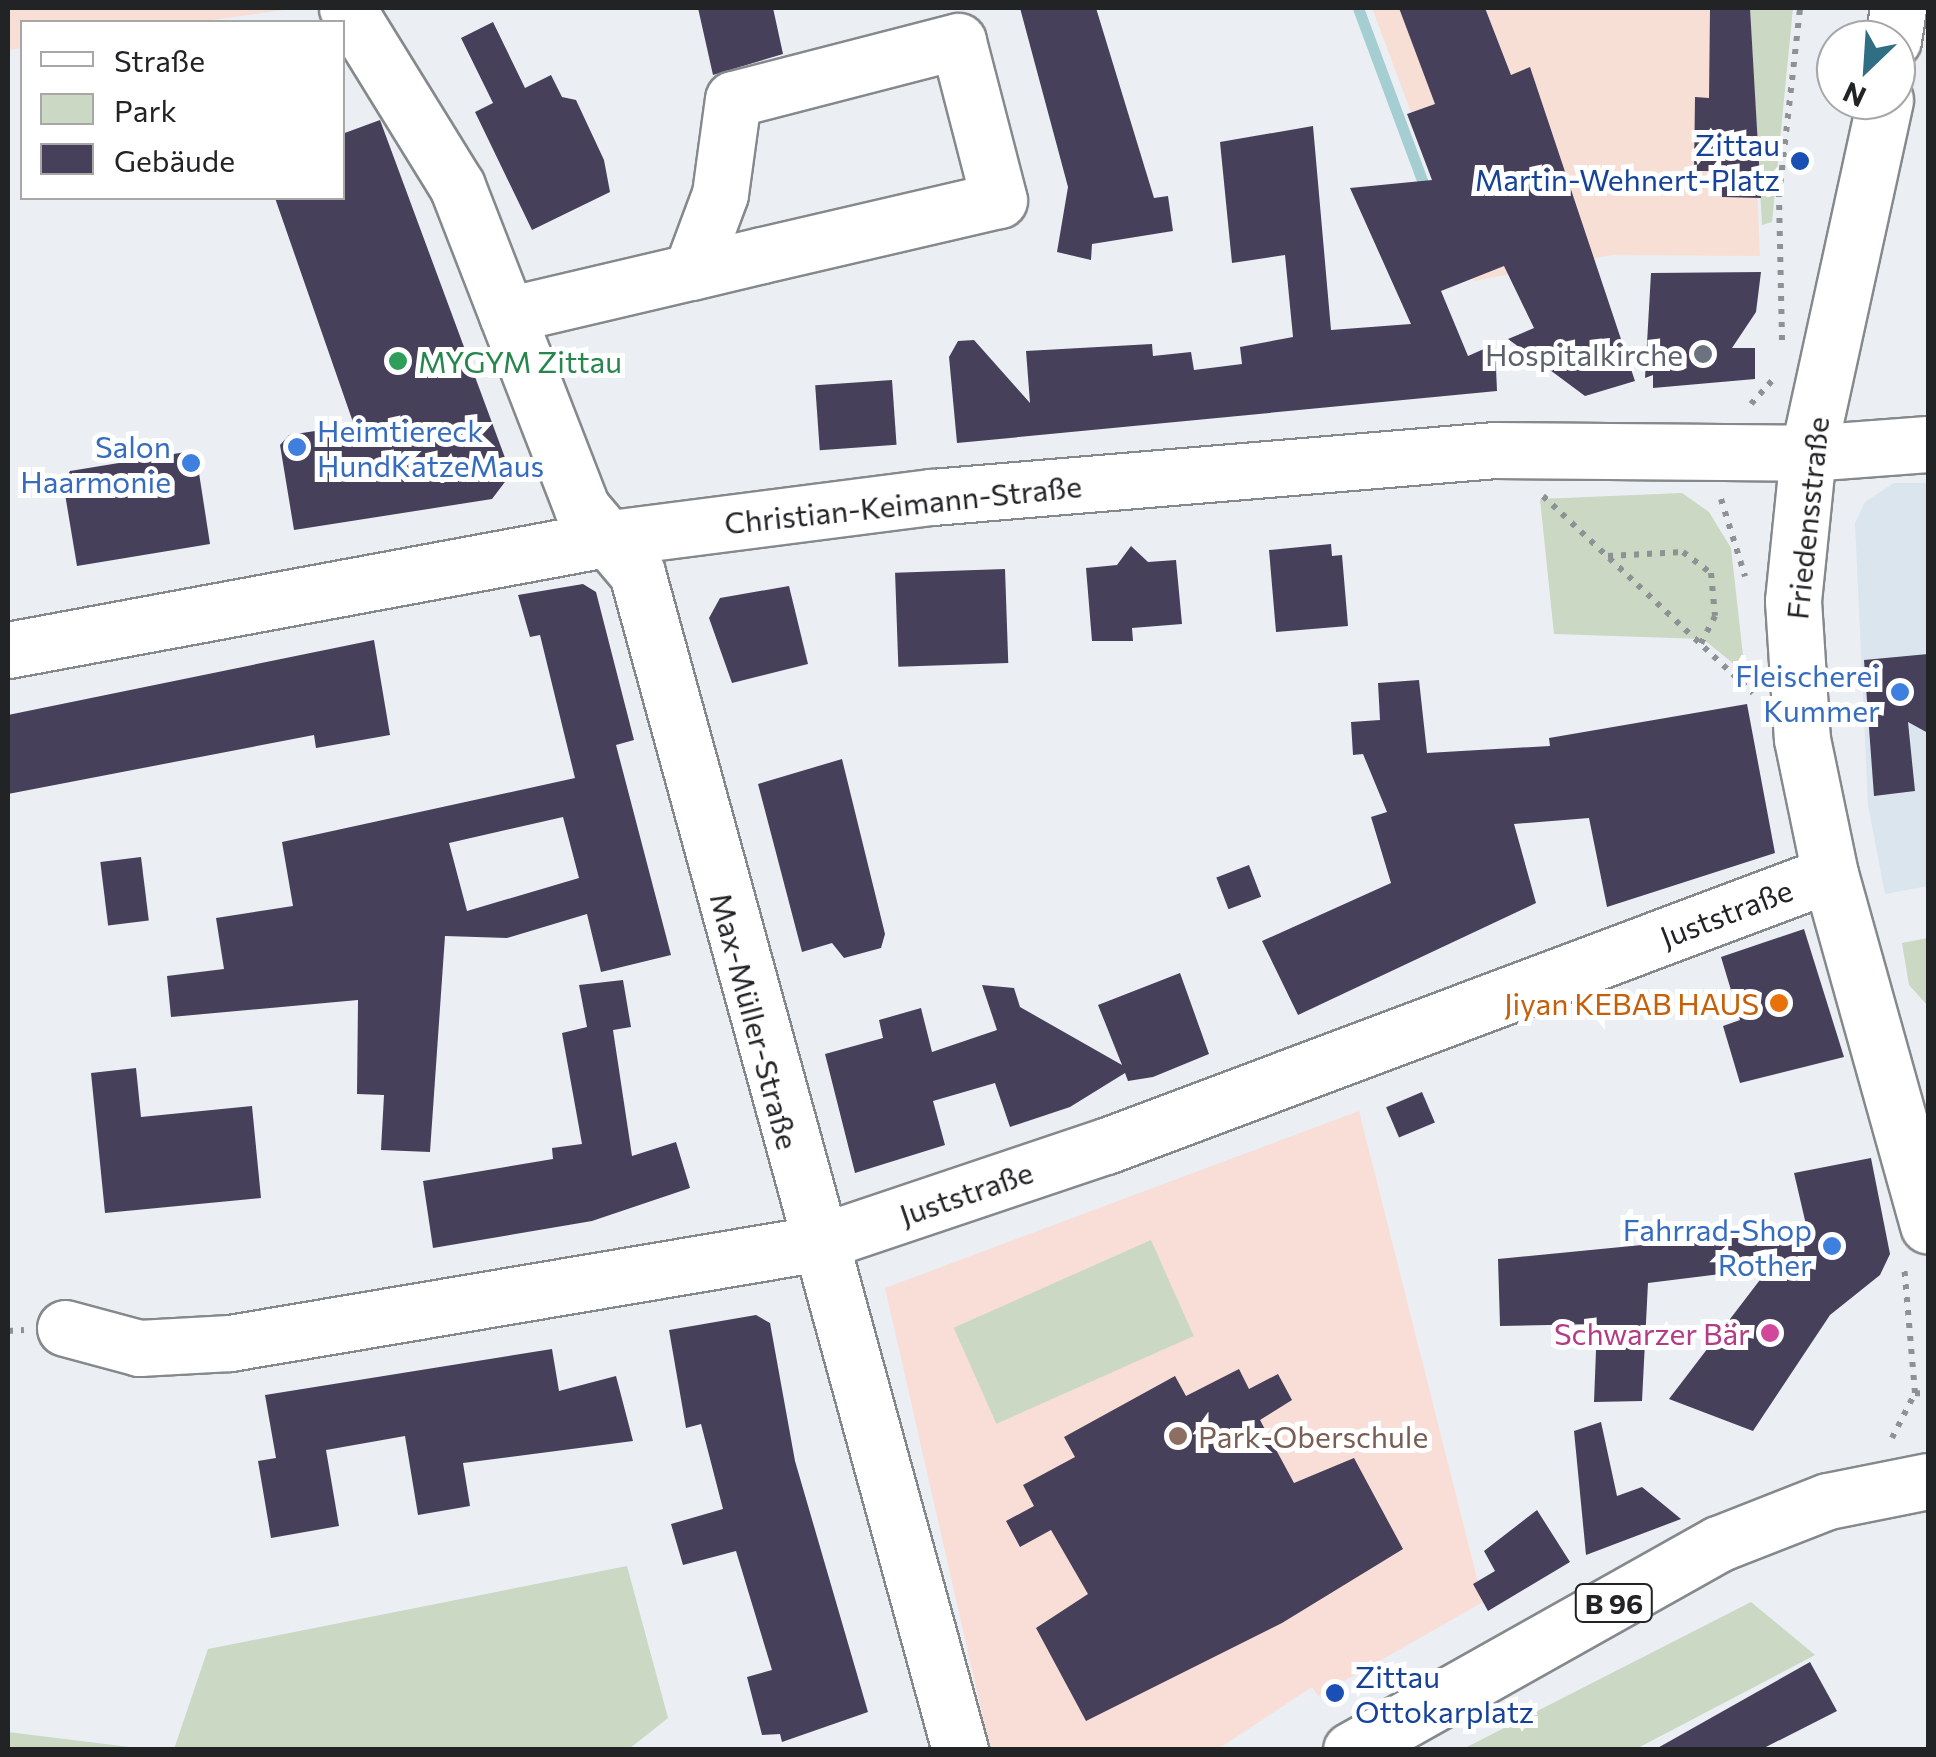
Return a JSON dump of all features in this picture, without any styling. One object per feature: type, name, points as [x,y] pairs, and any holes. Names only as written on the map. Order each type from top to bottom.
[{"type":"street","name":"Max-Müller-Straße","points":[[347,8],[457,186],[582,508],[637,573],[814,1244],[960,1750]]},
{"type":"street","points":[[507,315],[999,200],[958,40],[733,99],[720,194],[690,272]]},
{"type":"street","name":"Friedensstraße","points":[[1881,120],[1808,453],[1793,600],[1802,739],[1830,874],[1928,1226]]},
{"type":"street","name":"Christian-Keimann-Straße","points":[[8,650],[611,538],[932,497],[1495,450],[1808,453],[1928,444]]},
{"type":"street","name":"Juststraße","points":[[65,1328],[139,1348],[230,1343],[814,1244],[1106,1146],[1830,874]]},
{"type":"street","name":"B 96","points":[[1351,1750],[1718,1544],[1828,1500],[1928,1481]]},
{"type":"path","points":[[1734,410],[1756,402],[1776,376],[1782,343],[1779,196],[1800,8]]},
{"type":"path","points":[[1495,450],[1758,697]]},
{"type":"path","points":[[1606,556],[1683,552],[1710,573],[1715,616],[1701,644]]},
{"type":"path","points":[[1915,1394],[1928,1394]]},
{"type":"shaded area","points":[[8,8],[299,8],[212,20],[20,20],[20,48],[8,50]]},
{"type":"shaded area","points":[[1372,8],[1750,8],[1760,256],[1612,255],[1474,281]]},
{"type":"shaded area","points":[[1894,483],[1928,483],[1928,886],[1885,894],[1868,805],[1855,523],[1865,502]]},
{"type":"shaded area","name":"Park-Oberschule","points":[[1359,1111],[1483,1602],[1318,1696],[1312,1687],[1218,1749],[990,1749],[885,1288]]},
{"type":"green space","points":[[1750,8],[1793,8],[1772,222],[1762,225]]},
{"type":"green space","points":[[1682,493],[1709,512],[1731,548],[1745,673],[1703,639],[1554,634],[1540,499]]},
{"type":"green space","points":[[1928,938],[1928,1006],[1909,985],[1902,943]]},
{"type":"green space","points":[[1151,1240],[1194,1336],[996,1424],[954,1328]]},
{"type":"green space","points":[[627,1566],[668,1718],[629,1749],[174,1749],[208,1649]]},
{"type":"green space","points":[[1751,1602],[1815,1655],[1636,1749],[1463,1749]]},
{"type":"green space","points":[[8,1732],[146,1749],[8,1749]]},
{"type":"building","points":[[698,8],[773,8],[783,54],[713,75]]},
{"type":"building","points":[[1020,8],[1096,8],[1154,198],[1168,196],[1173,231],[1092,244],[1091,260],[1057,252],[1068,187]]},
{"type":"building","points":[[1399,8],[1485,8],[1511,75],[1530,67],[1635,381],[1585,396],[1508,339],[1534,328],[1504,266],[1441,291],[1468,356],[1495,344],[1497,391],[957,443],[949,357],[958,341],[974,340],[1030,403],[1026,351],[1152,344],[1153,356],[1191,352],[1194,370],[1242,364],[1240,347],[1293,337],[1285,255],[1232,263],[1220,142],[1313,126],[1331,330],[1411,324],[1350,188],[1432,180],[1407,114],[1435,104]]},
{"type":"building","points":[[1710,8],[1750,8],[1761,198],[1722,197],[1722,171],[1694,171],[1695,97],[1709,98]]},
{"type":"building","points":[[493,22],[525,88],[551,75],[562,97],[576,100],[604,160],[610,192],[532,230],[475,112],[493,103],[461,38]]},
{"type":"building","points":[[380,120],[511,474],[492,499],[294,530],[280,445],[289,435],[354,425],[276,200],[345,200],[345,133]]},
{"type":"building","name":"Hospitalkirche","points":[[1761,272],[1756,312],[1732,348],[1755,348],[1755,379],[1653,388],[1653,375],[1645,378],[1651,273]]},
{"type":"building","points":[[892,380],[897,445],[820,450],[815,385]]},
{"type":"building","points":[[186,452],[197,460],[210,544],[77,566],[63,482],[70,471]]},
{"type":"building","points":[[1331,544],[1332,556],[1342,555],[1348,626],[1276,632],[1269,550]]},
{"type":"building","points":[[1131,546],[1148,562],[1176,560],[1182,624],[1132,628],[1133,641],[1092,641],[1086,568],[1117,565]]},
{"type":"building","points":[[1005,569],[1008,663],[898,667],[895,573]]},
{"type":"building","points":[[583,584],[596,592],[634,740],[616,745],[671,955],[601,972],[587,914],[507,938],[445,936],[430,1152],[381,1150],[384,1095],[357,1094],[358,1000],[171,1017],[167,976],[224,969],[216,918],[293,906],[282,842],[575,778],[540,635],[530,637],[518,595]],"holes":[[[563,817],[579,878],[467,911],[449,843]]]},
{"type":"building","points":[[789,586],[808,664],[732,683],[709,618],[720,598]]},
{"type":"building","points":[[374,640],[390,735],[316,748],[314,735],[8,794],[8,715]]},
{"type":"building","points":[[1928,654],[1928,733],[1908,722],[1915,791],[1874,796],[1864,660]]},
{"type":"building","points":[[1419,680],[1427,753],[1550,746],[1549,738],[1747,704],[1775,853],[1607,907],[1589,818],[1514,824],[1536,903],[1298,1015],[1262,941],[1391,883],[1371,817],[1387,812],[1363,754],[1353,755],[1351,722],[1380,720],[1378,683]]},
{"type":"building","points":[[842,759],[885,934],[881,948],[844,958],[832,943],[802,952],[758,784]]},
{"type":"building","points":[[141,857],[149,921],[108,926],[100,862]]},
{"type":"building","points":[[1249,865],[1261,897],[1229,909],[1216,878]]},
{"type":"building","points":[[1804,929],[1844,1057],[1740,1083],[1723,1026],[1740,1020],[1721,957]]},
{"type":"building","points":[[1180,973],[1209,1054],[1153,1077],[1128,1081],[1125,1073],[1070,1107],[1010,1127],[995,1083],[933,1101],[945,1145],[855,1173],[825,1054],[883,1038],[879,1020],[921,1008],[932,1052],[997,1030],[982,985],[1014,988],[1020,1007],[1122,1065],[1098,1005]]},
{"type":"building","points":[[623,980],[631,1027],[613,1030],[632,1156],[676,1142],[690,1188],[592,1221],[433,1248],[423,1181],[553,1159],[552,1148],[582,1144],[562,1033],[587,1027],[579,985]]},
{"type":"building","points":[[136,1068],[141,1117],[252,1106],[261,1198],[105,1213],[91,1073]]},
{"type":"building","points":[[1422,1092],[1435,1122],[1399,1138],[1386,1107]]},
{"type":"building","points":[[1871,1158],[1890,1254],[1880,1275],[1830,1315],[1753,1431],[1669,1399],[1769,1268],[1648,1283],[1642,1401],[1594,1402],[1597,1324],[1500,1326],[1498,1259],[1807,1229],[1794,1173]]},
{"type":"building","points":[[756,1315],[770,1323],[795,1461],[868,1712],[782,1742],[780,1734],[762,1735],[747,1677],[772,1670],[736,1551],[683,1565],[671,1524],[723,1509],[701,1424],[686,1428],[669,1330]]},
{"type":"building","points":[[552,1349],[559,1391],[616,1376],[633,1441],[463,1463],[470,1506],[418,1515],[405,1436],[326,1450],[339,1526],[271,1538],[258,1461],[276,1458],[265,1395]]},
{"type":"building","points":[[1239,1369],[1249,1389],[1278,1374],[1292,1400],[1260,1420],[1294,1483],[1354,1458],[1403,1549],[1282,1623],[1086,1721],[1036,1628],[1088,1594],[1051,1530],[1020,1547],[1006,1521],[1034,1506],[1023,1485],[1075,1457],[1064,1437],[1175,1376],[1186,1396]]},
{"type":"building","points":[[1601,1422],[1617,1496],[1642,1487],[1681,1519],[1586,1555],[1574,1431]]},
{"type":"building","points":[[1537,1510],[1570,1562],[1488,1611],[1473,1584],[1495,1571],[1484,1551]]},
{"type":"building","points":[[1810,1662],[1837,1711],[1760,1750],[1654,1750]]},
{"type":"waterway","points":[[1358,8],[1427,194]]},
{"type":"place","name":"Zittau Martin-Wehnert-Platz","points":[[1800,161]]},
{"type":"place","name":"Hospitalkirche","points":[[1703,354]]},
{"type":"place","name":"MYGYM Zittau","points":[[398,361]]},
{"type":"place","name":"Heimtiereck HundKatzeMaus","points":[[297,447]]},
{"type":"place","name":"Salon Haarmonie","points":[[191,463]]},
{"type":"place","name":"Fleischerei Kummer","points":[[1900,692]]},
{"type":"place","name":"Jiyan KEBAB HAUS","points":[[1779,1003]]},
{"type":"place","name":"Fahrrad-Shop Rother","points":[[1832,1246]]},
{"type":"place","name":"Schwarzer Bär","points":[[1770,1333]]},
{"type":"place","name":"Park-Oberschule","points":[[1178,1436]]},
{"type":"place","name":"Zittau Ottokarplatz","points":[[1335,1693]]}]
